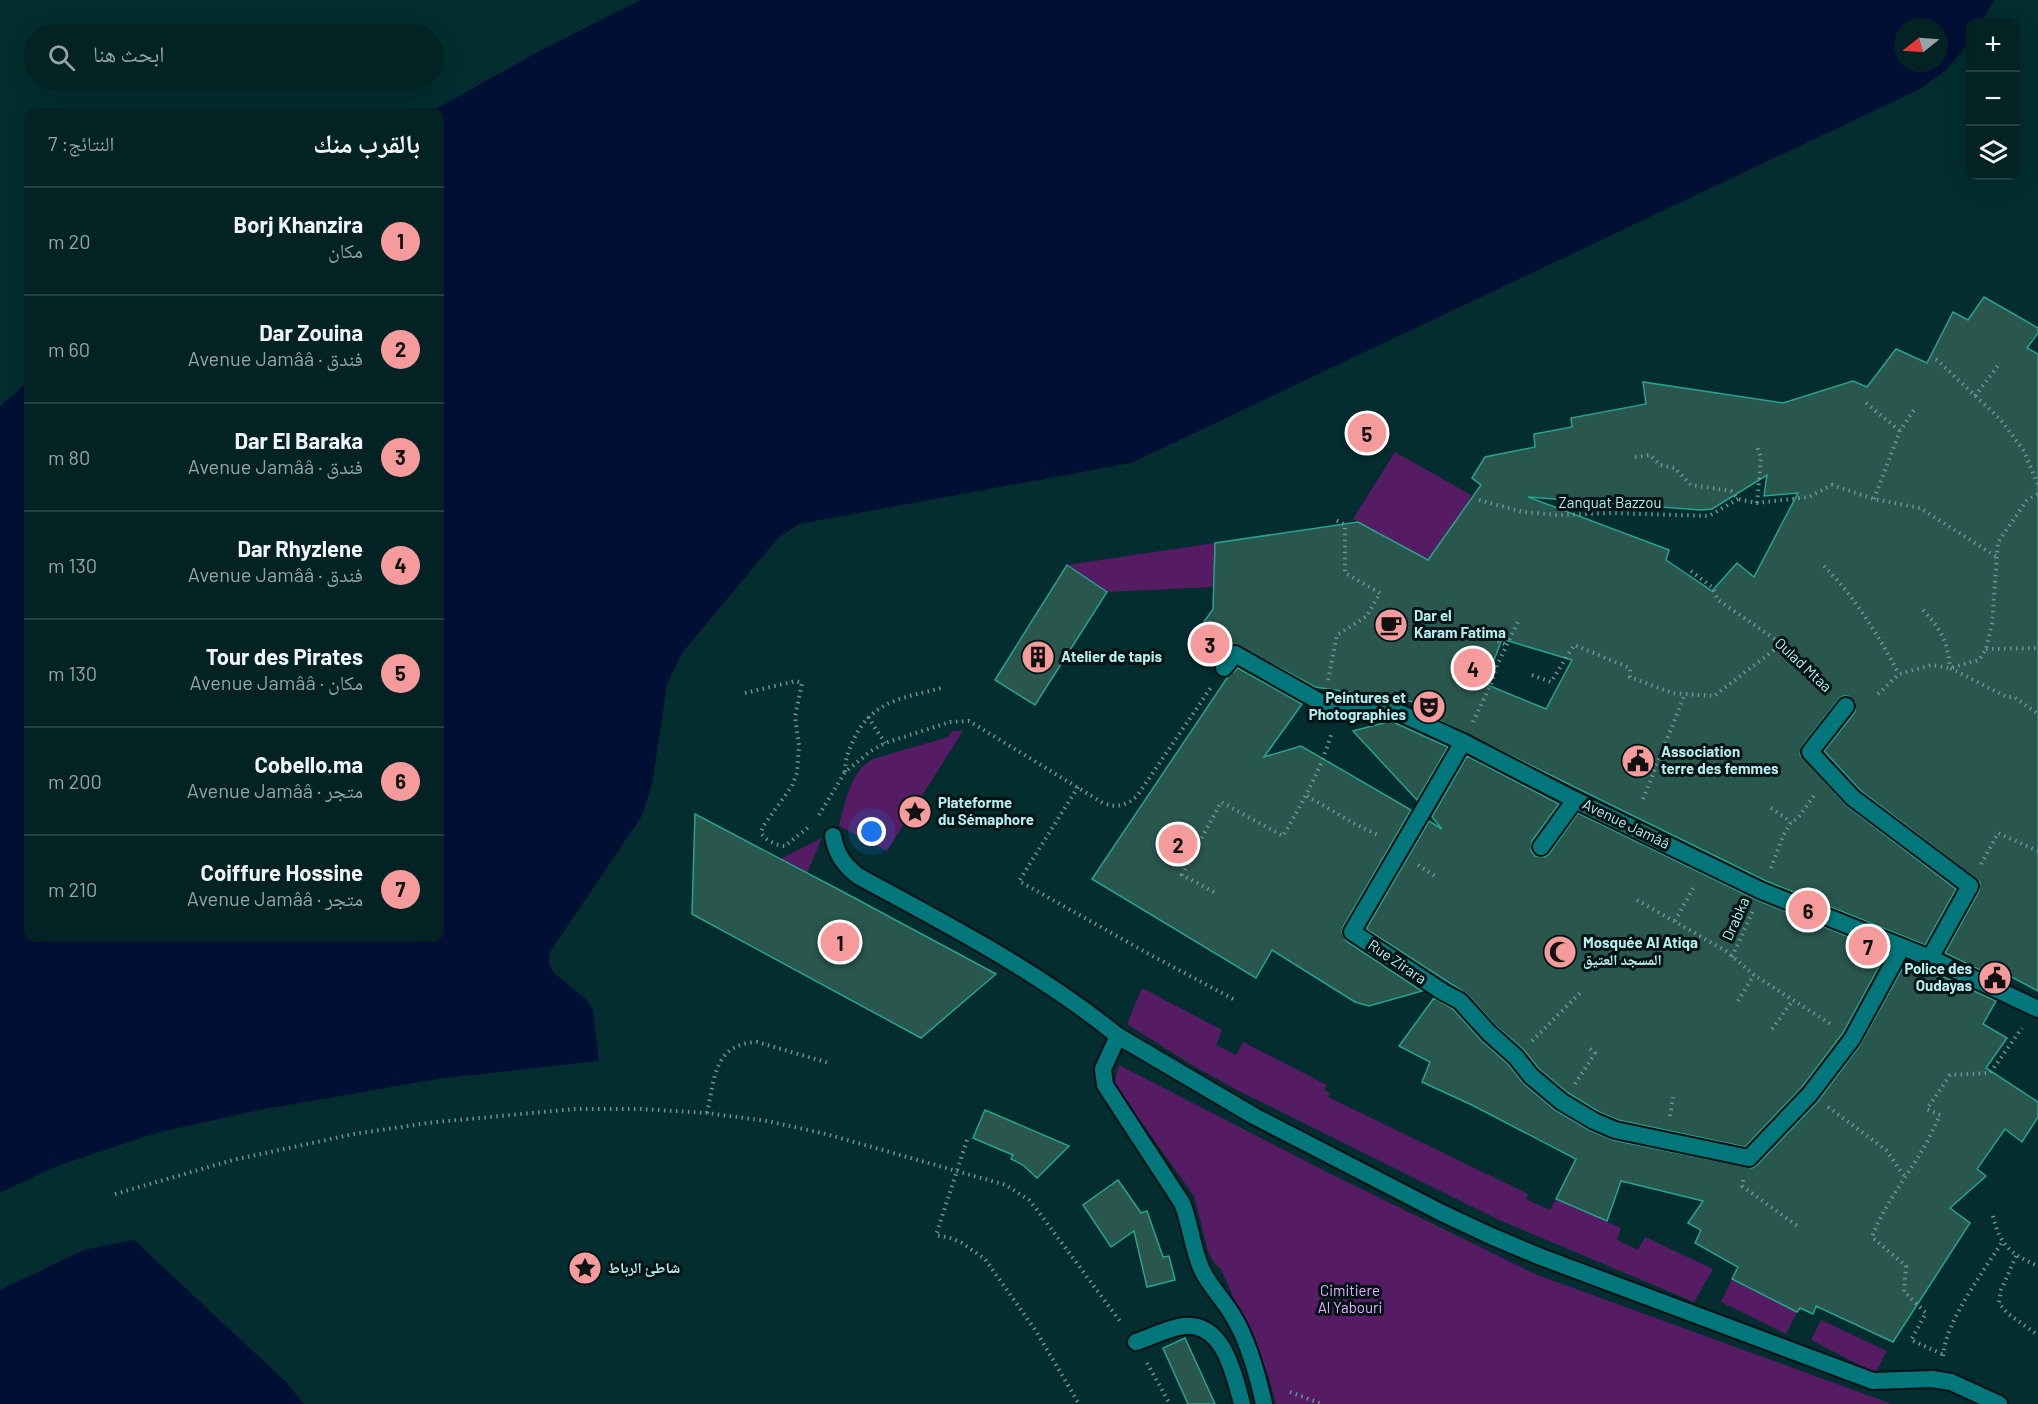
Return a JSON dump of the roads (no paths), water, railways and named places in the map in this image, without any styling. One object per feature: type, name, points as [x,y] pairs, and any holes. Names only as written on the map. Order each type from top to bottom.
[{"type":"street","name":"Avenue Jamââ","points":[[1224,668],[1235,654],[1338,712],[1387,707],[1463,742],[1575,800],[1762,891],[1930,958],[2037,1008]]},
{"type":"street","points":[[1846,706],[1810,752],[1852,798],[1970,886],[1930,958]]},
{"type":"street","name":"Rue Zirara","points":[[1463,742],[1352,932],[1460,1001],[1489,1033],[1516,1057],[1531,1076],[1562,1102],[1594,1121],[1615,1130],[1749,1158],[1810,1094],[1852,1039],[1902,947]]},
{"type":"street","points":[[1541,848],[1575,800]]},
{"type":"street","points":[[833,837],[834,846],[843,863],[858,876],[999,952],[1064,994],[1118,1036],[1254,1116],[1442,1213],[1511,1244],[1874,1381],[1951,1382],[1999,1404]]},
{"type":"street","points":[[1118,1036],[1103,1069],[1102,1077],[1105,1085],[1182,1203],[1190,1225],[1197,1259],[1207,1279],[1238,1325],[1264,1404]]},
{"type":"street","points":[[1136,1342],[1185,1326],[1204,1329],[1213,1334],[1228,1360],[1242,1404]]},
{"type":"water","points":[[640,0],[1994,0],[1984,18],[1966,18],[1966,47],[1948,68],[1948,18],[1894,18],[1894,72],[1943,72],[1920,89],[1131,463],[799,524],[778,538],[683,652],[667,684],[652,785],[642,816],[550,952],[549,962],[553,972],[586,999],[593,1011],[599,1061],[438,1079],[157,1133],[58,1166],[0,1193],[0,406],[24,385],[24,942],[444,942],[444,108],[437,108],[541,50]]},
{"type":"water","points":[[133,1239],[286,1382],[304,1404],[0,1404],[0,1290],[83,1250]]},
{"type":"place","name":"Tour des Pirates","points":[[1367,433]]},
{"type":"place","name":"Dar el Karam Fatima","points":[[1391,625]]},
{"type":"place","name":"Dar El Baraka","points":[[1210,644]]},
{"type":"place","name":"Atelier de tapis","points":[[1038,657]]},
{"type":"place","name":"Dar Rhyzlene","points":[[1473,668]]},
{"type":"place","name":"Peintures et Photographies","points":[[1429,707]]},
{"type":"place","name":"Association terre des femmes","points":[[1638,761]]},
{"type":"place","name":"Plateforme du Sémaphore","points":[[915,812]]},
{"type":"place","name":"Dar Zouina","points":[[1178,844]]},
{"type":"place","name":"Cobello.ma","points":[[1808,910]]},
{"type":"place","name":"Borj Khanzira","points":[[840,942]]},
{"type":"place","name":"Coiffure Hossine","points":[[1868,946]]},
{"type":"place","name":"Mosquée Al Atiqa المسجد العتيق","points":[[1560,952]]},
{"type":"place","name":"Police des Oudayas","points":[[1995,978]]},
{"type":"place","name":"شاطئ الرباط","points":[[585,1268]]},
{"type":"park label","name":"Cimitiere Al Yabouri","points":[[1350,1300]]}]
